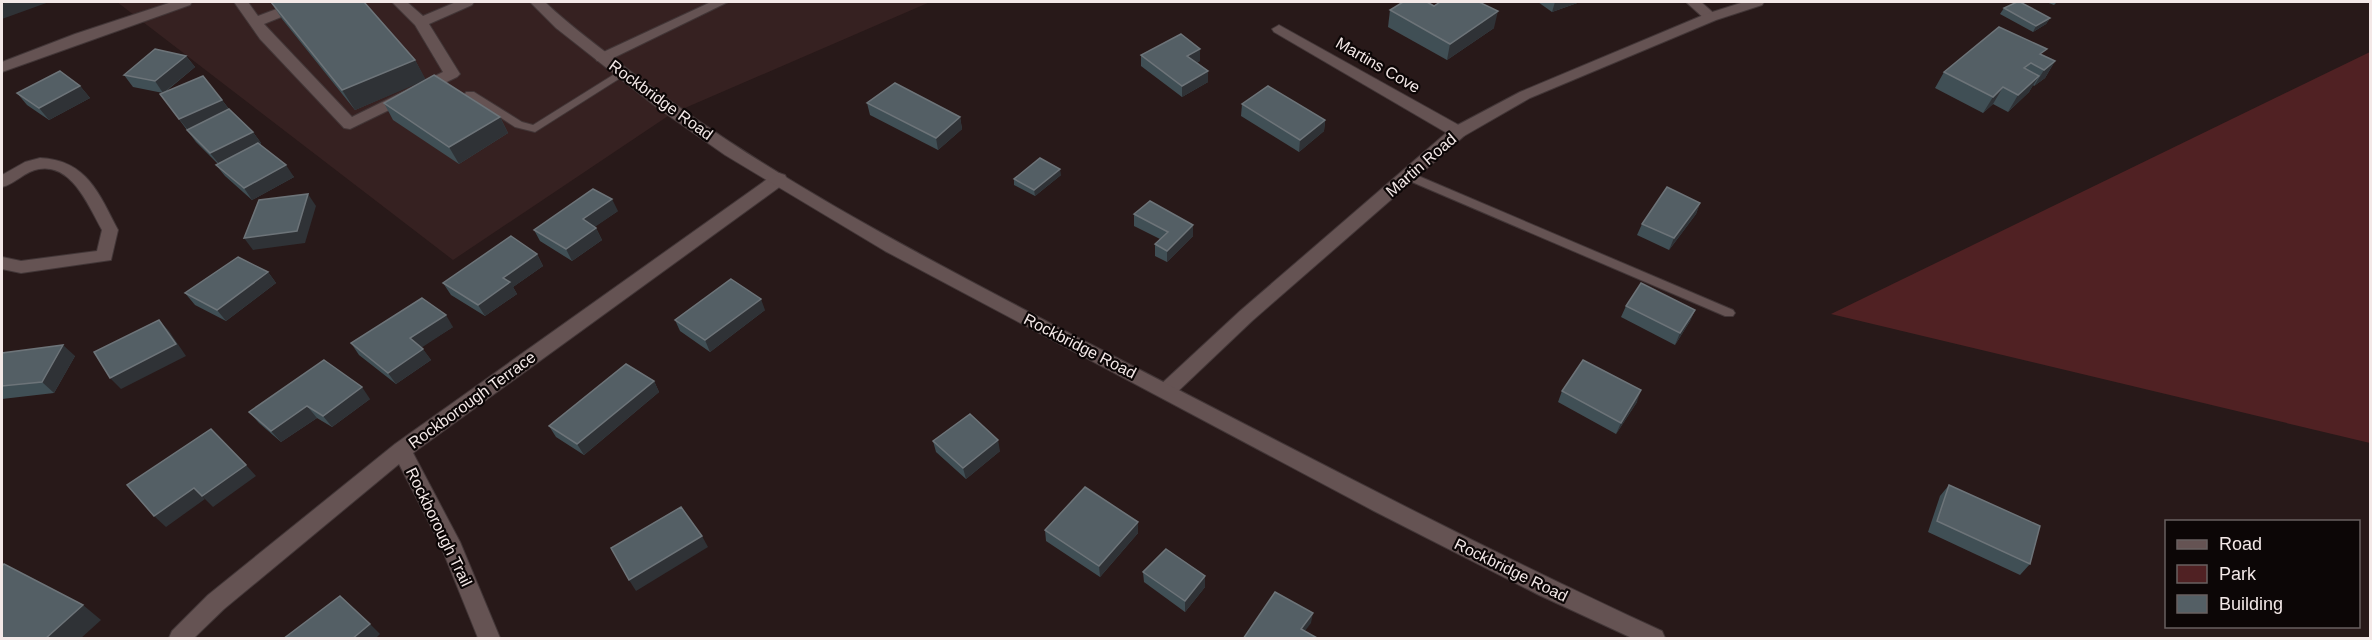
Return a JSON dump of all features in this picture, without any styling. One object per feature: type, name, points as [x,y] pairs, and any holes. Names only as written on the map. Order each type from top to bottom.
[{"type":"street","points":[[2,67],[161,5],[185,2]]},
{"type":"street","points":[[242,2],[265,36],[350,124],[452,74],[421,22],[399,2]]},
{"type":"street","points":[[255,22],[306,2]]},
{"type":"street","points":[[421,22],[467,2]]},
{"type":"street","name":"Rockbridge Road","points":[[537,2],[621,73],[731,151],[891,247],[1381,505],[1546,588],[1654,639]]},
{"type":"street","points":[[602,58],[721,2]]},
{"type":"street","points":[[1693,2],[1711,17]]},
{"type":"street","name":"Martin Road","points":[[1166,391],[1246,316],[1458,132],[1525,95],[1711,17],[1757,2]]},
{"type":"street","name":"Martins Cove","points":[[1279,28],[1458,132]]},
{"type":"street","points":[[2,182],[38,163],[60,164],[81,178],[110,230],[105,256],[21,267],[2,263]]},
{"type":"street","name":"Rockborough Terrace","points":[[180,639],[216,602],[402,450],[779,179]]},
{"type":"street","name":"Rockborough Trail","points":[[402,450],[450,542],[489,639]]},
{"type":"lane","points":[[470,94],[519,124],[535,129],[621,73]]},
{"type":"lane","points":[[1409,176],[1729,313]]},
{"type":"shaded area","points":[[117,2],[930,2],[671,114],[453,260]]},
{"type":"green space","points":[[2370,52],[2370,443],[1831,314]]},
{"type":"building","points":[[271,2],[364,2],[415,60],[342,90]]},
{"type":"building","points":[[1403,2],[1427,2],[1434,6],[1440,2],[1479,2],[1498,11],[1450,44],[1390,10]]},
{"type":"building","points":[[2017,2],[2050,18],[2036,26],[2004,8]]},
{"type":"building","points":[[1999,27],[2047,49],[2040,54],[2055,61],[2044,70],[2031,63],[2024,68],[2039,76],[2018,95],[2003,87],[1993,97],[1944,72]]},
{"type":"building","points":[[1181,34],[1200,49],[1187,56],[1208,71],[1182,86],[1141,55]]},
{"type":"building","points":[[155,49],[186,56],[155,81],[124,75]]},
{"type":"building","points":[[60,71],[80,86],[39,108],[17,93]]},
{"type":"building","points":[[434,75],[500,117],[449,147],[384,103]]},
{"type":"building","points":[[203,76],[222,100],[179,119],[160,94]]},
{"type":"building","points":[[895,83],[960,117],[936,138],[867,103]]},
{"type":"building","points":[[1268,86],[1325,120],[1300,140],[1242,104]]},
{"type":"building","points":[[229,109],[253,132],[210,153],[187,130]]},
{"type":"building","points":[[258,143],[286,165],[244,188],[216,165]]},
{"type":"building","points":[[1040,158],[1060,169],[1034,190],[1014,179]]},
{"type":"building","points":[[1667,187],[1700,203],[1674,238],[1642,224]]},
{"type":"building","points":[[593,189],[612,199],[583,219],[596,228],[566,249],[534,230]]},
{"type":"building","points":[[308,194],[297,231],[244,238],[259,200]]},
{"type":"building","points":[[1150,201],[1193,225],[1167,251],[1155,244],[1168,232],[1134,214]]},
{"type":"building","points":[[511,236],[537,254],[503,278],[510,282],[478,305],[443,283]]},
{"type":"building","points":[[238,257],[268,272],[217,310],[185,293]]},
{"type":"building","points":[[731,279],[761,299],[705,340],[675,320]]},
{"type":"building","points":[[1641,283],[1695,310],[1680,333],[1626,306]]},
{"type":"building","points":[[422,298],[446,315],[410,338],[423,349],[388,373],[351,343]]},
{"type":"building","points":[[159,320],[176,344],[110,378],[94,352]]},
{"type":"building","points":[[63,345],[42,382],[2,386],[2,353]]},
{"type":"building","points":[[324,360],[362,387],[323,416],[307,406],[271,431],[249,412]]},
{"type":"building","points":[[1583,360],[1641,390],[1621,423],[1562,391]]},
{"type":"building","points":[[626,364],[654,381],[577,444],[549,426]]},
{"type":"building","points":[[970,414],[998,440],[963,468],[933,441]]},
{"type":"building","points":[[211,429],[246,465],[202,496],[194,488],[154,516],[127,485]]},
{"type":"building","points":[[1949,485],[2040,526],[2030,564],[1937,521]]},
{"type":"building","points":[[1085,487],[1138,522],[1099,566],[1045,530]]},
{"type":"building","points":[[681,507],[702,536],[629,580],[611,548]]},
{"type":"building","points":[[1166,549],[1205,576],[1185,601],[1143,572]]},
{"type":"building","points":[[4,564],[83,605],[45,639],[2,639],[2,566]]},
{"type":"building","points":[[1275,592],[1313,613],[1301,629],[1319,639],[1243,639]]},
{"type":"building","points":[[340,596],[370,624],[352,639],[283,639]]}]
